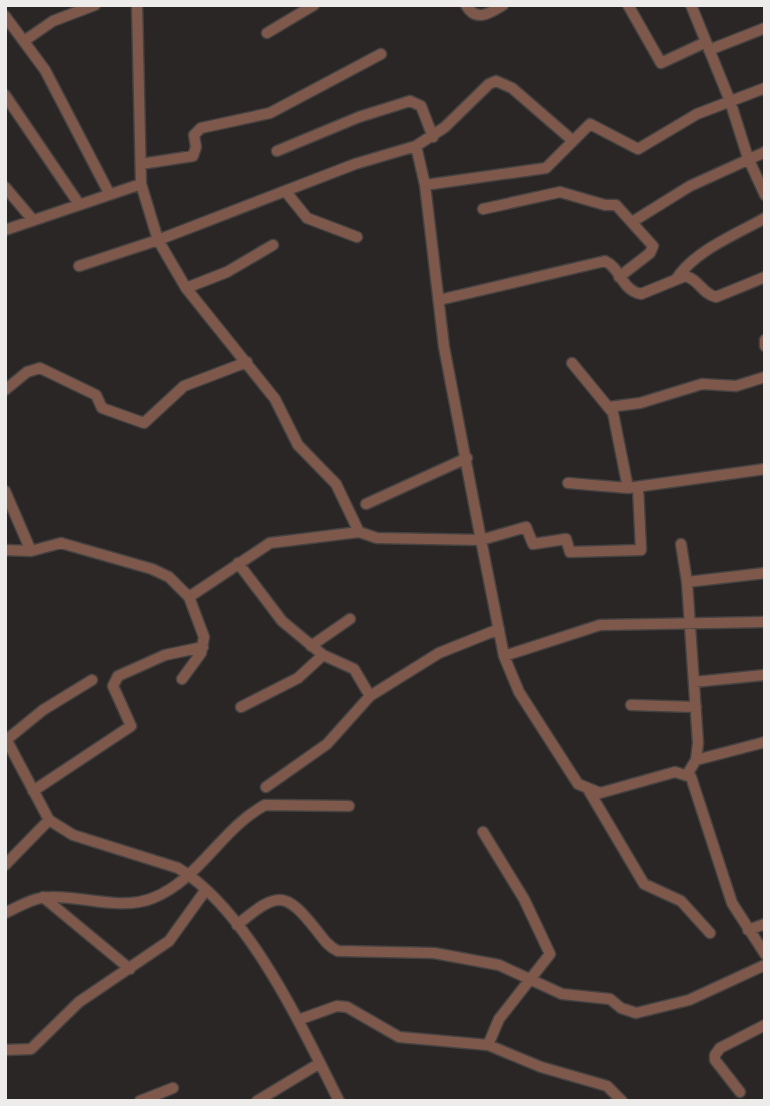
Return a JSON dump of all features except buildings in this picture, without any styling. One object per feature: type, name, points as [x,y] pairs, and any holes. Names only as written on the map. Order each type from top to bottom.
[{"type":"street","points":[[24,41],[53,21],[95,5]]},
{"type":"street","points":[[137,5],[141,184],[158,240],[186,288],[216,328],[247,362],[281,409],[298,445],[336,484],[359,532]]},
{"type":"street","points":[[267,33],[314,5]]},
{"type":"street","points":[[466,5],[474,14],[481,16],[503,5]]},
{"type":"street","points":[[628,5],[661,63],[765,28]]},
{"type":"street","points":[[691,5],[730,101],[748,159],[765,195]]},
{"type":"street","points":[[5,16],[51,80],[109,193]]},
{"type":"street","points":[[141,163],[193,156],[196,147],[194,135],[201,128],[270,113],[381,54]]},
{"type":"street","points":[[79,266],[158,240],[372,158],[416,146],[433,137],[489,83],[496,81],[512,88],[572,140]]},
{"type":"street","points":[[425,185],[546,168],[587,125],[594,124],[638,149],[687,119],[765,88]]},
{"type":"street","points":[[5,95],[79,204]]},
{"type":"street","points":[[276,151],[410,101],[421,106],[433,137]]},
{"type":"street","points":[[416,146],[425,185],[444,347],[504,656],[519,692],[578,784],[589,791],[600,793],[675,772],[688,773]]},
{"type":"street","points":[[632,222],[690,186],[765,152]]},
{"type":"street","points":[[5,230],[141,184]]},
{"type":"street","points":[[5,187],[33,219]]},
{"type":"street","points":[[286,192],[307,218],[357,237]]},
{"type":"street","points":[[483,209],[568,193],[605,205],[616,205],[652,243],[653,249],[619,277]]},
{"type":"street","points":[[677,278],[686,266],[716,245],[765,218]]},
{"type":"street","points":[[186,288],[227,272],[273,245]]},
{"type":"street","points":[[439,300],[605,261],[612,264],[631,291],[641,294],[677,278],[690,277],[706,293],[716,298],[765,277]]},
{"type":"street","points":[[765,340],[765,346]]},
{"type":"street","points":[[5,390],[33,369],[45,369],[96,395],[102,408],[144,423],[184,386],[247,362]]},
{"type":"street","points":[[190,597],[259,547],[281,539],[359,532],[377,538],[481,540],[526,527],[533,544],[566,540],[570,552],[641,550],[633,488],[618,429],[609,407],[598,398],[572,363]]},
{"type":"street","points":[[609,407],[640,403],[702,384],[736,386],[765,377]]},
{"type":"street","points":[[366,504],[467,458]]},
{"type":"street","points":[[568,483],[633,488],[765,469]]},
{"type":"street","points":[[5,491],[31,551]]},
{"type":"street","points":[[5,550],[31,551],[61,543],[152,569],[169,578],[190,597],[202,626],[203,647],[182,680]]},
{"type":"street","points":[[681,544],[687,582],[696,707],[696,760],[688,773]]},
{"type":"street","points":[[237,564],[269,607],[323,655],[354,669],[370,696]]},
{"type":"street","points":[[687,582],[765,573]]},
{"type":"street","points":[[311,646],[350,619]]},
{"type":"street","points":[[504,656],[600,625],[624,622],[765,622]]},
{"type":"street","points":[[265,787],[327,744],[370,696],[439,653],[499,629]]},
{"type":"street","points":[[33,791],[131,726],[113,686],[118,676],[165,655],[203,647]]},
{"type":"street","points":[[242,707],[298,678],[323,655]]},
{"type":"street","points":[[694,682],[765,674]]},
{"type":"street","points":[[92,680],[43,710],[6,738],[49,820],[73,835],[171,864],[189,874],[237,925],[298,1020],[339,1101]]},
{"type":"street","points":[[631,705],[696,707]]},
{"type":"street","points":[[696,760],[765,742]]},
{"type":"street","points":[[688,773],[732,903],[765,954]]},
{"type":"street","points":[[589,791],[644,884],[681,901],[710,933]]},
{"type":"street","points":[[5,913],[43,897],[142,901],[163,894],[189,874],[265,805],[349,806]]},
{"type":"street","points":[[5,865],[49,820]]},
{"type":"street","points":[[483,832],[509,872],[549,948],[546,961],[494,1026],[488,1045]]},
{"type":"street","points":[[5,1050],[31,1049],[79,1002],[169,941],[205,891]]},
{"type":"street","points":[[43,897],[130,969]]},
{"type":"street","points":[[237,925],[270,899],[283,898],[299,908],[328,945],[338,951],[434,953],[505,966],[529,981],[573,997],[610,999],[621,1008],[636,1013],[689,1000],[765,965]]},
{"type":"street","points":[[748,930],[765,924]]},
{"type":"street","points":[[298,1020],[342,1006],[408,1040],[488,1045],[541,1067],[607,1086],[622,1101]]},
{"type":"street","points":[[740,1092],[715,1060],[715,1055],[720,1048],[765,1025]]},
{"type":"street","points":[[257,1101],[320,1063]]},
{"type":"street","points":[[140,1101],[173,1088]]}]
